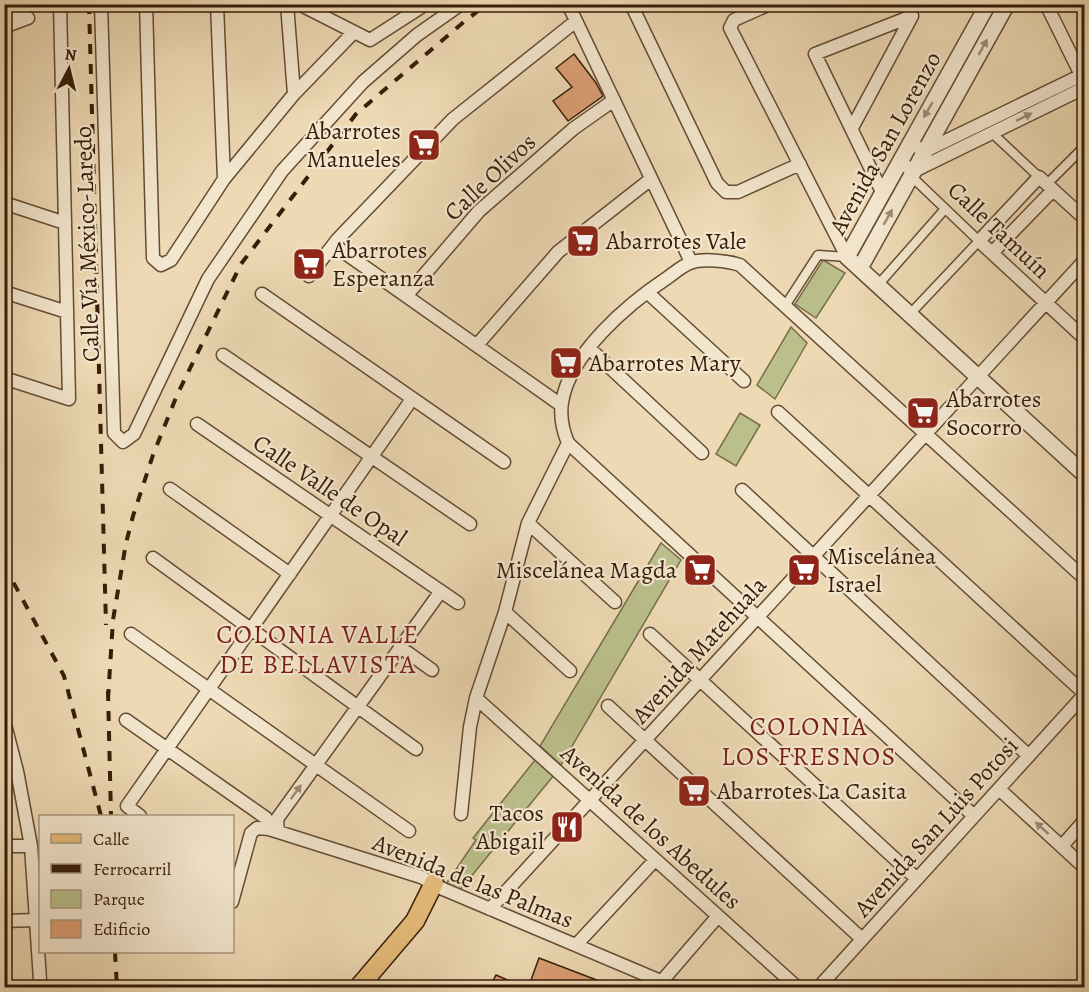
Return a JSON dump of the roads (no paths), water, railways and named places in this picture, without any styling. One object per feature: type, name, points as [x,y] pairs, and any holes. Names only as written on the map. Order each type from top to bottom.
[{"type":"main road","points":[[358,987],[415,921],[439,886]]},
{"type":"main road","points":[[370,987],[423,926],[439,886]]},
{"type":"street","points":[[4,378],[69,399],[60,4]]},
{"type":"street","name":"Calle Vía México-Laredo","points":[[101,4],[114,433],[123,442],[134,434],[208,279],[282,171],[363,82],[434,23]]},
{"type":"street","points":[[146,4],[153,258],[161,265],[171,260],[224,179],[294,94],[354,32]]},
{"type":"street","points":[[217,4],[224,179]]},
{"type":"street","points":[[286,4],[294,94]]},
{"type":"street","points":[[299,4],[370,40],[424,6],[434,23],[460,4]]},
{"type":"street","points":[[568,4],[691,262]]},
{"type":"street","points":[[631,4],[717,183],[726,192],[738,192],[800,164]]},
{"type":"street","name":"Avenida San Lorenzo","points":[[785,306],[818,255],[847,257],[988,4]]},
{"type":"street","name":"Avenida San Lorenzo","points":[[860,268],[1006,4]]},
{"type":"street","points":[[1046,4],[1083,80]]},
{"type":"street","points":[[765,6],[734,20],[730,28],[847,257],[1084,474]]},
{"type":"street","points":[[4,8],[28,18],[4,27]]},
{"type":"street","points":[[852,128],[912,16],[815,54],[882,192]]},
{"type":"street","points":[[309,276],[337,240],[453,119],[576,21]]},
{"type":"street","points":[[909,143],[925,151],[1083,80]]},
{"type":"street","points":[[899,162],[913,173],[992,133],[1083,80]]},
{"type":"street","name":"Calle Olivos","points":[[406,296],[479,212],[573,129],[614,100]]},
{"type":"street","points":[[992,133],[1084,218]]},
{"type":"street","points":[[910,314],[979,241],[1046,184],[1081,150]]},
{"type":"street","name":"Calle Tamuín","points":[[913,173],[945,209],[1084,338]]},
{"type":"street","points":[[477,345],[558,252],[651,179]]},
{"type":"street","points":[[992,253],[1046,184]]},
{"type":"street","points":[[4,203],[66,223]]},
{"type":"street","points":[[878,285],[945,209]]},
{"type":"street","points":[[337,240],[338,248],[561,405]]},
{"type":"street","points":[[974,816],[568,443],[561,405],[572,373],[589,348],[622,313],[647,292],[691,262],[722,261],[740,265],[1084,578]]},
{"type":"street","name":"Avenida Matehuala","points":[[490,909],[1084,261]]},
{"type":"street","points":[[4,292],[67,312]]},
{"type":"street","points":[[647,292],[744,381]]},
{"type":"street","points":[[262,294],[504,462]]},
{"type":"street","points":[[589,348],[702,453]]},
{"type":"street","points":[[223,355],[470,524]]},
{"type":"street","points":[[140,815],[127,806],[412,399]]},
{"type":"street","points":[[778,412],[1084,694]]},
{"type":"street","name":"Calle Valle de Opal","points":[[196,424],[458,603]]},
{"type":"street","points":[[461,814],[470,727],[476,698],[505,612],[528,523],[568,443]]},
{"type":"street","points":[[170,489],[290,573]]},
{"type":"street","points":[[742,490],[1029,756]]},
{"type":"street","points":[[528,523],[615,602]]},
{"type":"street","points":[[153,558],[416,749]]},
{"type":"street","points":[[126,720],[271,826],[441,591]]},
{"type":"street","points":[[505,612],[570,671]]},
{"type":"street","points":[[131,634],[409,831]]},
{"type":"street","points":[[650,634],[917,879]]},
{"type":"street","points":[[400,647],[432,670]]},
{"type":"street","name":"Avenida San Luis Potosi","points":[[818,987],[1084,694]]},
{"type":"street","name":"Avenida de los Abedules","points":[[476,698],[798,987]]},
{"type":"street","points":[[608,706],[862,939]]},
{"type":"street","points":[[4,721],[11,771],[31,846],[40,980],[38,987]]},
{"type":"street","points":[[999,789],[1084,867]]},
{"type":"street","points":[[1062,846],[1084,821]]},
{"type":"street","name":"Avenida de las Palmas","points":[[234,892],[251,833],[256,828],[271,826],[439,886],[677,987]]},
{"type":"street","points":[[4,846],[31,846]]},
{"type":"street","points":[[576,945],[655,860]]},
{"type":"street","points":[[662,981],[718,916]]},
{"type":"street","points":[[4,921],[36,920]]},
{"type":"railway","points":[[89,4],[106,625]]},
{"type":"railway","points":[[108,699],[113,620],[133,516],[153,455],[177,395],[241,264],[356,114],[487,4]]},
{"type":"railway","points":[[4,565],[64,676],[101,815]]},
{"type":"railway","points":[[108,691],[111,815]]},
{"type":"railway","points":[[115,953],[117,988]]},
{"type":"place","name":"Abarrotes Manueles","points":[[424,145]]},
{"type":"place","name":"Abarrotes Vale","points":[[583,241]]},
{"type":"place","name":"Abarrotes Esperanza","points":[[309,264]]},
{"type":"place","name":"Abarrotes Mary","points":[[566,363]]},
{"type":"place","name":"Abarrotes Socorro","points":[[923,413]]},
{"type":"place","name":"Miscelánea Magda","points":[[700,570]]},
{"type":"place","name":"Miscelánea Israel","points":[[804,570]]},
{"type":"place","name":"Abarrotes La Casita","points":[[694,791]]},
{"type":"place","name":"Tacos Abigail","points":[[567,827]]},
{"type":"district","name":"COLONIA VALLE DE BELLAVISTA","points":[[318,649]]},
{"type":"district","name":"COLONIA LOS FRESNOS","points":[[809,741]]}]
